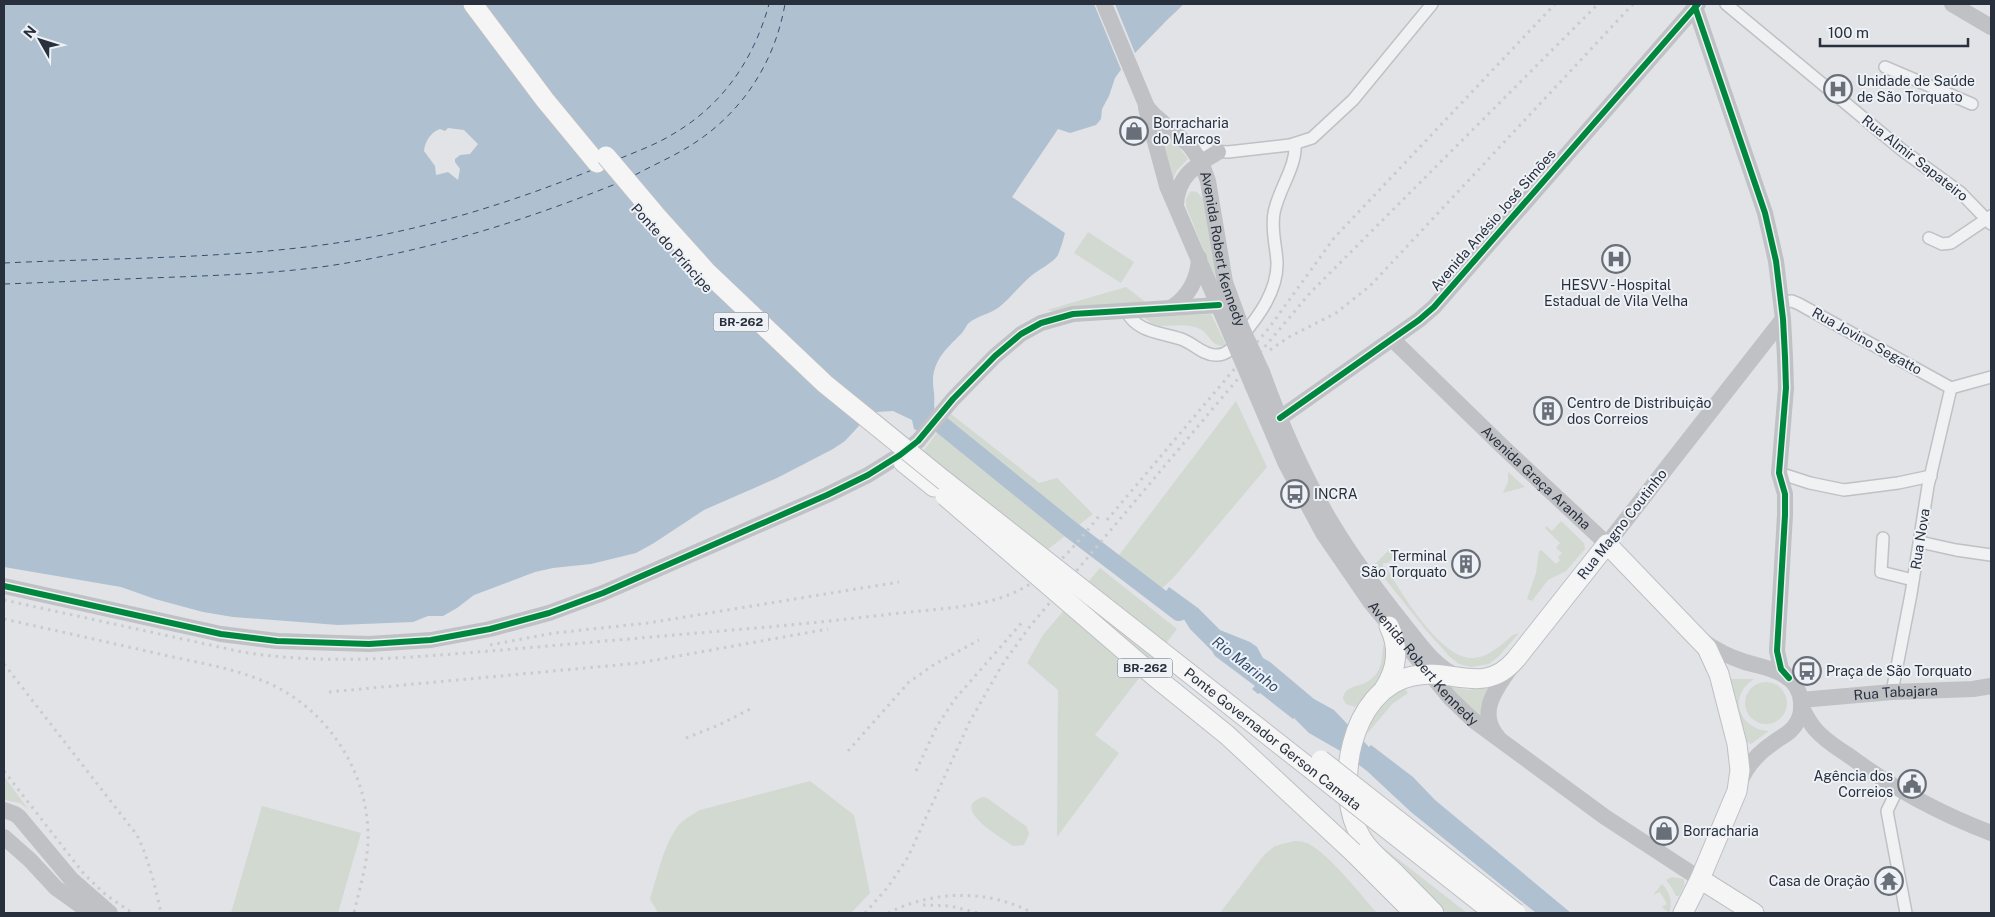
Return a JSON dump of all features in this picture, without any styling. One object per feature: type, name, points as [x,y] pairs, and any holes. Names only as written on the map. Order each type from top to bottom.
[{"type":"main road","name":"Ponte do Príncipe","points":[[473,4],[551,108],[673,252],[721,302],[786,364],[848,418],[910,452]]},
{"type":"main road","name":"Ponte do Príncipe","points":[[487,4],[591,139],[681,244],[729,294],[794,355],[849,404],[910,452]]},
{"type":"main road","name":"Ponte Governador Gerson Camata","points":[[910,452],[934,487],[1474,913]]},
{"type":"main road","name":"Ponte Governador Gerson Camata","points":[[910,452],[1494,913]]},
{"type":"main road","name":"BR-262","points":[[934,487],[1154,676],[1227,734],[1353,852],[1414,913]]},
{"type":"main road","name":"Avenida Graça Aranha","points":[[1607,544],[1700,639],[1716,666],[1733,723],[1740,760],[1737,791],[1700,879],[1683,913]]},
{"type":"main road","name":"Rua Magno Coutinho","points":[[1516,659],[1607,544]]},
{"type":"main road","name":"BR-262","points":[[1097,599],[1314,755],[1516,913]]},
{"type":"main road","points":[[1389,626],[1395,642],[1396,659],[1392,675],[1384,690],[1370,706],[1359,726],[1351,750],[1348,777],[1350,804],[1355,824],[1373,854],[1434,913]]},
{"type":"main road","points":[[1384,690],[1401,679],[1420,674],[1468,680],[1491,678],[1505,670],[1516,659]]},
{"type":"main road","name":"Avenida Robert Kennedy","points":[[1700,879],[1754,913]]},
{"type":"street","name":"Avenida Robert Kennedy","points":[[1104,4],[1145,104],[1167,186],[1219,305],[1237,332]]},
{"type":"street","points":[[1183,139],[1201,148],[1218,152],[1305,142],[1318,134],[1346,108],[1432,4]]},
{"type":"street","name":"Rua Almir Sapateiro","points":[[1726,4],[1902,150],[1962,193],[1990,220]]},
{"type":"street","points":[[1952,4],[1991,27]]},
{"type":"street","points":[[1697,5],[1765,213],[1776,261],[1783,319],[1786,388],[1778,473],[1785,494],[1777,651],[1782,669],[1797,688],[1801,703],[1815,728],[1830,742],[1898,788],[1941,811],[1991,834]]},
{"type":"street","name":"Avenida Anésio José Simões","points":[[1280,418],[1427,314],[1443,298],[1697,5]]},
{"type":"street","points":[[1885,67],[1972,104]]},
{"type":"street","name":"Avenida Robert Kennedy","points":[[1145,104],[1153,114],[1183,139],[1201,162],[1208,181],[1225,282],[1237,332],[1257,378],[1280,418],[1334,527],[1367,576],[1434,660],[1448,672],[1468,680]]},
{"type":"street","points":[[1126,311],[1134,322],[1142,328],[1189,342],[1208,354],[1223,354],[1231,349],[1256,319],[1274,285],[1277,262],[1272,228],[1273,219],[1278,197],[1295,156],[1295,144]]},
{"type":"street","points":[[1176,205],[1177,192],[1182,180],[1190,170],[1218,152]]},
{"type":"street","points":[[1929,238],[1942,244],[1951,243],[1990,220]]},
{"type":"street","points":[[1171,308],[1191,288],[1197,274],[1199,258]]},
{"type":"street","name":"Rua Jovino Segatto","points":[[1781,302],[1792,301],[1799,304],[1951,388]]},
{"type":"street","points":[[4,586],[221,634],[248,639],[309,644],[369,644],[431,640],[507,625],[549,613],[603,593],[827,494],[910,452],[954,400],[995,356],[1031,328],[1063,316],[1219,305]]},
{"type":"street","name":"Rua Magno Coutinho","points":[[1607,544],[1783,319]]},
{"type":"street","name":"Avenida Graça Aranha","points":[[1392,339],[1607,544]]},
{"type":"street","points":[[1951,388],[1991,377]]},
{"type":"street","name":"Avenida Robert Kennedy","points":[[1257,378],[1266,421],[1309,508],[1339,558],[1389,626],[1429,674],[1461,710],[1611,822],[1700,879]]},
{"type":"street","name":"Rua Nova","points":[[1892,692],[1920,542],[1930,476],[1951,388]]},
{"type":"street","points":[[1778,473],[1810,483],[1844,490],[1898,483],[1930,476]]},
{"type":"street","points":[[1883,538],[1881,572],[1913,580]]},
{"type":"street","points":[[1920,542],[1991,555]]},
{"type":"street","points":[[1700,639],[1732,657],[1778,672],[1789,678]]},
{"type":"street","name":"Rua Magno Coutinho","points":[[1499,738],[1489,721],[1489,703],[1516,659]]},
{"type":"street","name":"Rua Tabajara","points":[[1801,703],[1892,692],[1991,686]]},
{"type":"street","points":[[1737,791],[1745,772],[1757,756],[1787,734],[1799,719],[1801,703]]},
{"type":"street","points":[[1787,734],[1808,733],[1830,742]]},
{"type":"street","points":[[1898,788],[1887,811],[1906,913]]},
{"type":"street","points":[[4,810],[19,817],[71,879],[110,913]]},
{"type":"street","points":[[4,837],[30,860],[56,888],[91,913]]},
{"type":"shaded area","points":[[1156,126],[1177,145],[1188,159],[1177,170],[1171,183]]},
{"type":"shaded area","points":[[1191,191],[1197,192],[1203,199],[1217,267],[1236,331],[1186,206],[1186,199]]},
{"type":"shaded area","points":[[1088,232],[1134,262],[1121,283],[1074,253]]},
{"type":"shaded area","points":[[1126,287],[1148,304],[1054,312],[1047,310]]},
{"type":"shaded area","points":[[1211,314],[1227,347],[1216,344],[1206,333],[1198,328],[1187,325],[1153,325],[1144,317]]},
{"type":"shaded area","points":[[1236,401],[1267,467],[1174,577],[1158,592],[1116,559]]},
{"type":"shaded area","points":[[951,414],[1039,483],[1057,478],[1093,514],[1047,550],[922,453]]},
{"type":"shaded area","points":[[1508,472],[1525,487],[1503,493],[1508,482]]},
{"type":"shaded area","points":[[1561,521],[1584,543],[1585,549],[1566,571],[1548,580],[1532,601],[1527,599],[1536,573],[1539,551],[1541,550],[1556,564],[1560,560],[1558,557],[1562,553],[1556,548],[1560,543],[1545,528],[1546,526],[1552,531]]},
{"type":"shaded area","points":[[1390,549],[1396,555],[1388,563],[1383,563],[1383,570],[1387,569],[1402,594],[1424,624],[1449,649],[1462,656],[1480,657],[1490,653],[1513,635],[1519,633],[1499,656],[1489,664],[1471,667],[1459,664],[1449,656],[1425,629],[1374,565]]},
{"type":"shaded area","points":[[1100,568],[1177,629],[1095,735],[1119,753],[1057,837],[1058,690],[1027,663],[1043,635]]},
{"type":"shaded area","points":[[1385,641],[1388,652],[1385,670],[1375,685],[1355,707],[1346,704],[1343,699],[1346,691],[1370,680],[1379,670]]},
{"type":"shaded area","points":[[1730,679],[1754,679],[1741,694],[1739,702],[1740,711],[1750,724],[1759,729],[1769,731],[1751,744],[1746,741]]},
{"type":"shaded area","points":[[1762,682],[1770,682],[1781,688],[1787,703],[1781,718],[1770,724],[1762,724],[1751,718],[1745,707],[1745,699],[1751,688]]},
{"type":"shaded area","points":[[1495,685],[1481,705],[1481,719],[1447,686],[1468,690]]},
{"type":"shaded area","points":[[1404,688],[1408,693],[1392,704],[1367,734],[1373,718],[1380,707]]},
{"type":"shaded area","points":[[4,776],[28,809],[20,803],[4,800]]},
{"type":"shaded area","points":[[810,781],[854,815],[870,893],[851,913],[658,913],[650,899],[661,861],[669,842],[673,833],[683,821],[700,810]]},
{"type":"shaded area","points":[[983,797],[1027,827],[1029,834],[1024,845],[1013,846],[989,830],[974,815],[971,808],[974,802]]},
{"type":"shaded area","points":[[262,806],[361,833],[338,913],[231,913]]},
{"type":"shaded area","points":[[1294,841],[1309,844],[1317,849],[1345,876],[1377,913],[1220,913],[1264,855],[1275,846]]},
{"type":"shaded area","points":[[1376,842],[1467,913],[1447,913]]},
{"type":"shaded area","points":[[1672,877],[1684,879],[1684,886],[1679,896],[1676,896],[1666,880]]},
{"type":"shaded area","points":[[1662,884],[1670,897],[1669,913],[1662,907],[1667,904],[1660,892],[1653,895]]},
{"type":"water","points":[[4,4],[1184,4],[1125,64],[1115,78],[1102,109],[1101,119],[1096,125],[1070,133],[1058,129],[1012,197],[1065,233],[1058,255],[1053,261],[1031,276],[998,308],[970,322],[943,353],[934,374],[934,407],[936,415],[921,432],[914,429],[912,420],[893,411],[876,412],[869,415],[845,441],[833,449],[777,478],[704,510],[636,553],[591,564],[535,572],[474,595],[443,616],[428,616],[413,622],[338,625],[233,617],[203,612],[155,599],[121,587],[4,567]],"holes":[[[448,128],[464,130],[478,144],[470,154],[460,155],[455,159],[460,169],[458,180],[448,172],[436,175],[435,166],[424,151],[429,137],[440,129],[445,131]]]},
{"type":"water","points":[[1169,587],[1198,608],[1220,630],[1250,642],[1257,647],[1263,658],[1314,699],[1334,710],[1369,747],[1371,745],[1413,777],[1435,800],[1571,913],[1536,913],[1411,812],[1367,771],[1342,752],[1309,733],[1294,718],[1260,693],[1258,694],[1252,689],[1255,686],[1215,656],[1190,629],[1182,616],[1160,600]]},
{"type":"pier","points":[[1094,4],[1115,4],[1135,53],[1167,20],[1186,4],[1122,72]]},
{"type":"waterway","name":"Rio Marinho","points":[[933,418],[1070,529],[1179,612]]},
{"type":"ferry route","points":[[621,158],[673,134],[691,122],[721,95],[745,62],[763,24],[769,4]]},
{"type":"ferry route","points":[[635,175],[696,142],[729,115],[743,99],[765,64],[774,45],[785,4]]},
{"type":"ferry route","points":[[4,263],[243,253],[356,240],[425,225],[493,206],[592,170]]},
{"type":"ferry route","points":[[4,284],[234,274],[328,266],[365,260],[475,233],[547,210],[618,183]]},
{"type":"railway","points":[[1107,520],[1269,328],[1334,238],[1555,4]]},
{"type":"railway","points":[[865,913],[888,887],[908,857],[969,723],[1002,665],[1031,625],[1310,293],[1598,4]]},
{"type":"railway","points":[[1270,350],[1289,337],[1336,313],[1370,286],[1633,4]]},
{"type":"railway","points":[[4,600],[242,652],[307,659],[372,659],[437,655],[783,626],[970,605],[998,599],[1038,579],[1071,550],[1100,515]]},
{"type":"railway","points":[[490,645],[554,633],[648,623],[899,582]]},
{"type":"railway","points":[[4,619],[234,671],[261,680],[283,691],[304,705],[322,721],[350,761],[359,784],[365,808],[368,832],[367,853],[354,913]]},
{"type":"railway","points":[[916,771],[937,726],[955,699],[1024,620]]},
{"type":"railway","points":[[329,692],[639,663],[828,629]]},
{"type":"railway","points":[[848,751],[909,682],[935,664],[979,640]]},
{"type":"railway","points":[[4,664],[137,835],[154,883],[161,913]]},
{"type":"railway","points":[[686,738],[719,725],[754,707]]},
{"type":"railway","points":[[4,771],[84,874],[106,895],[131,912]]},
{"type":"railway","points":[[888,913],[924,900],[961,895],[997,900],[1033,913]]},
{"type":"railway","points":[[923,905],[950,906],[978,913]]},
{"type":"cycle path","points":[[1280,418],[1419,320],[1434,307],[1698,4]]},
{"type":"cycle path","points":[[1695,7],[1765,213],[1776,261],[1783,319],[1786,388],[1779,473],[1785,494],[1785,515],[1777,651],[1781,669],[1789,678]]},
{"type":"cycle path","points":[[4,586],[221,634],[277,641],[369,644],[431,640],[490,629],[549,613],[603,593],[827,495],[868,475],[918,441],[953,399],[995,356],[1021,334],[1041,323],[1073,314],[1219,305]]},
{"type":"place","name":"Unidade de Saúde de São Torquato","points":[[1838,89]]},
{"type":"place","name":"Borracharia do Marcos","points":[[1134,131]]},
{"type":"place","name":"HESVV - Hospital Estadual de Vila Velha","points":[[1616,259]]},
{"type":"place","name":"Centro de Distribuição dos Correios","points":[[1548,411]]},
{"type":"place","name":"INCRA","points":[[1295,494]]},
{"type":"place","name":"Terminal São Torquato","points":[[1466,564]]},
{"type":"place","name":"Praça de São Torquato","points":[[1807,671]]},
{"type":"place","name":"Agência dos Correios","points":[[1912,784]]},
{"type":"place","name":"Borracharia","points":[[1664,831]]},
{"type":"place","name":"Casa de Oração","points":[[1889,881]]}]
